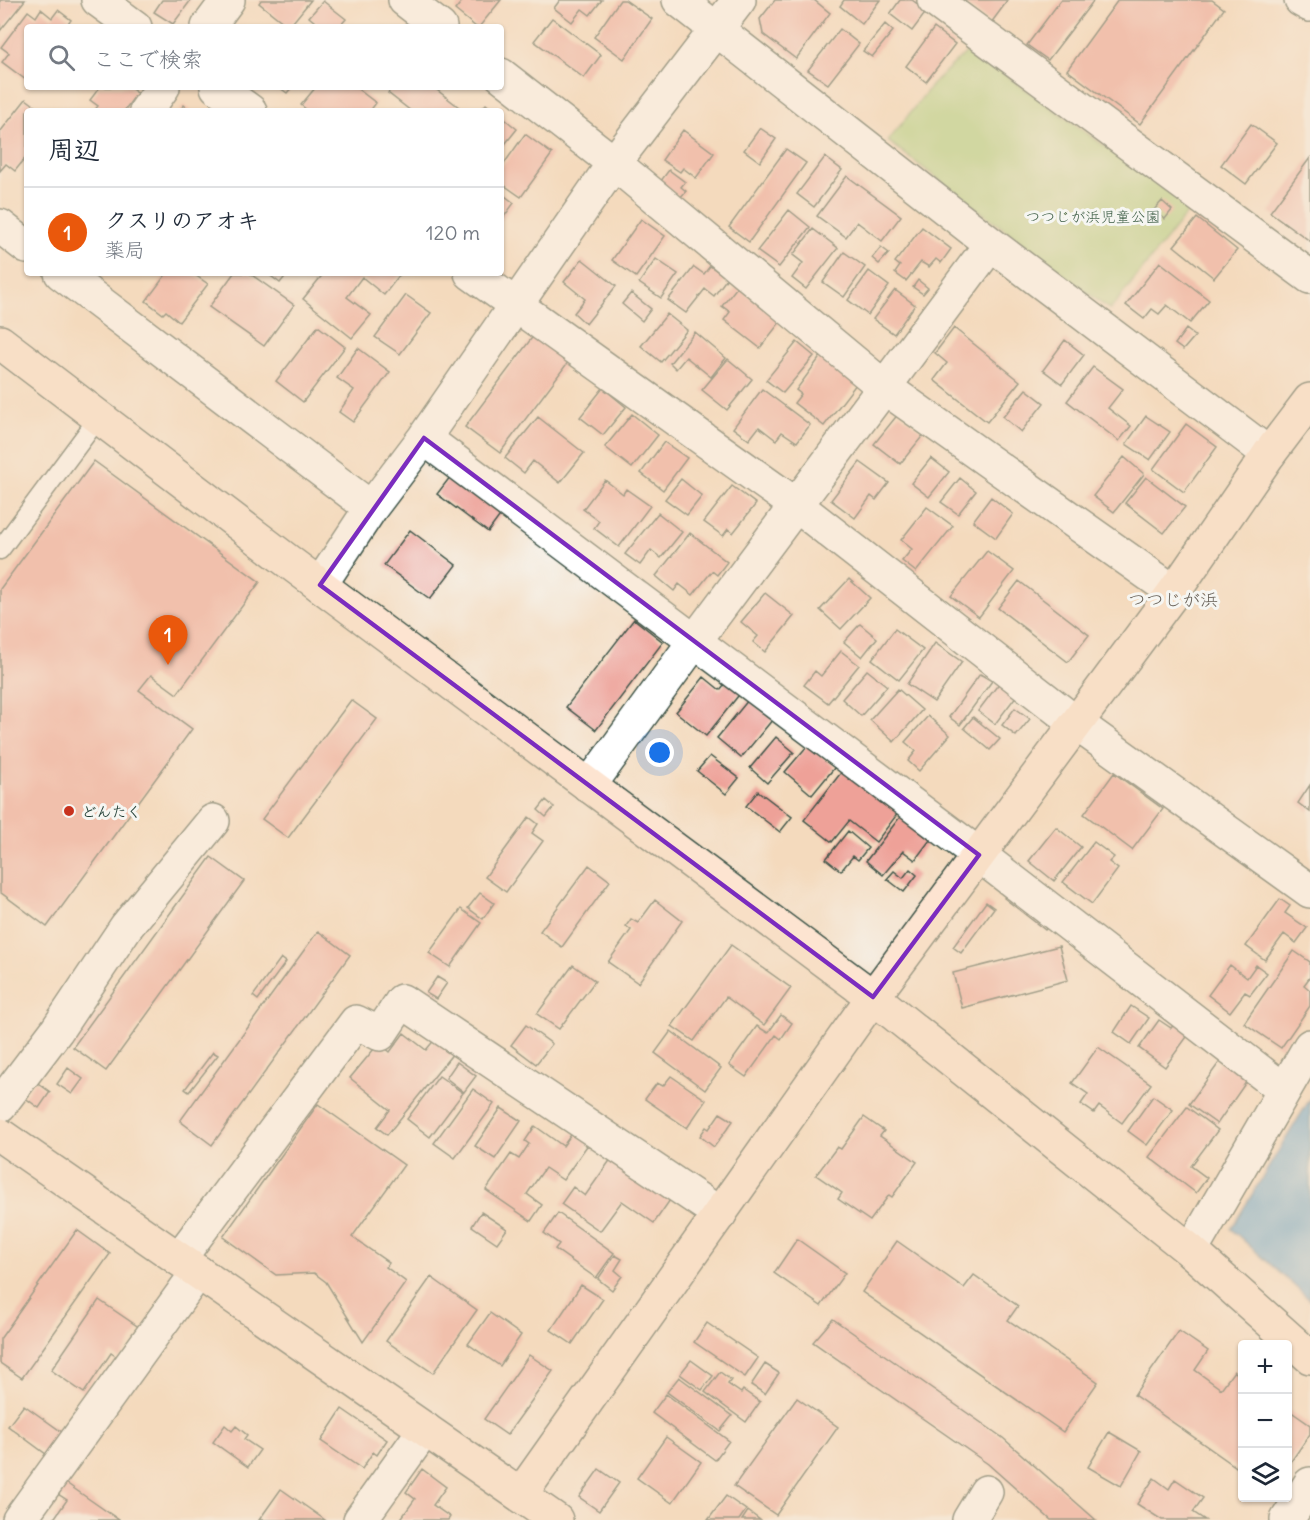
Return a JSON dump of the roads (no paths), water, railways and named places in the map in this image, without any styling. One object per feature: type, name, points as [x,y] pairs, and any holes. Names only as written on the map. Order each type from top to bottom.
[{"type":"street","points":[[98,0],[131,24]]},
{"type":"street","points":[[210,24],[228,0]]},
{"type":"street","points":[[405,0],[436,24]]},
{"type":"street","points":[[679,0],[991,244],[1269,454]]},
{"type":"street","points":[[320,585],[371,508],[424,438],[614,163],[739,0]]},
{"type":"street","points":[[934,0],[1310,277]]},
{"type":"street","points":[[1301,0],[1310,5]]},
{"type":"street","points":[[504,77],[614,163],[884,387],[1174,592]]},
{"type":"street","points":[[148,108],[161,90]]},
{"type":"street","points":[[221,90],[246,108]]},
{"type":"street","points":[[0,226],[24,245]]},
{"type":"street","points":[[589,786],[991,244]]},
{"type":"street","points":[[65,276],[371,508]]},
{"type":"street","points":[[475,276],[796,505],[1077,724],[1310,891]]},
{"type":"street","points":[[0,342],[320,585],[873,997],[1191,1251],[1310,1357]]},
{"type":"street","points":[[521,1494],[873,997],[1174,592],[1269,454],[1310,400]]},
{"type":"street","points":[[424,438],[979,855],[1284,1090]]},
{"type":"street","points":[[0,1105],[57,1030],[126,927],[213,821]]},
{"type":"street","points":[[19,1520],[189,1265],[356,1022],[380,1034],[402,1001],[720,1214]]},
{"type":"street","points":[[1191,1251],[1310,1046]]},
{"type":"street","points":[[0,1135],[556,1520]]},
{"type":"street","points":[[360,1520],[426,1429]]},
{"type":"street","points":[[1287,1520],[1310,1484]]},
{"type":"street","points":[[969,1520],[986,1492]]},
{"type":"lane","points":[[0,550],[99,417]]},
{"type":"water","points":[[1310,1099],[1310,1300],[1231,1229]]},
{"type":"place","name":"クスリのアオキ","points":[[168,665]]},
{"type":"place","name":"どんたく","points":[[69,811]]},
{"type":"district","name":"つつじが浜","points":[[1173,599]]},
{"type":"park label","name":"つつじが浜児童公園","points":[[1093,216]]}]
